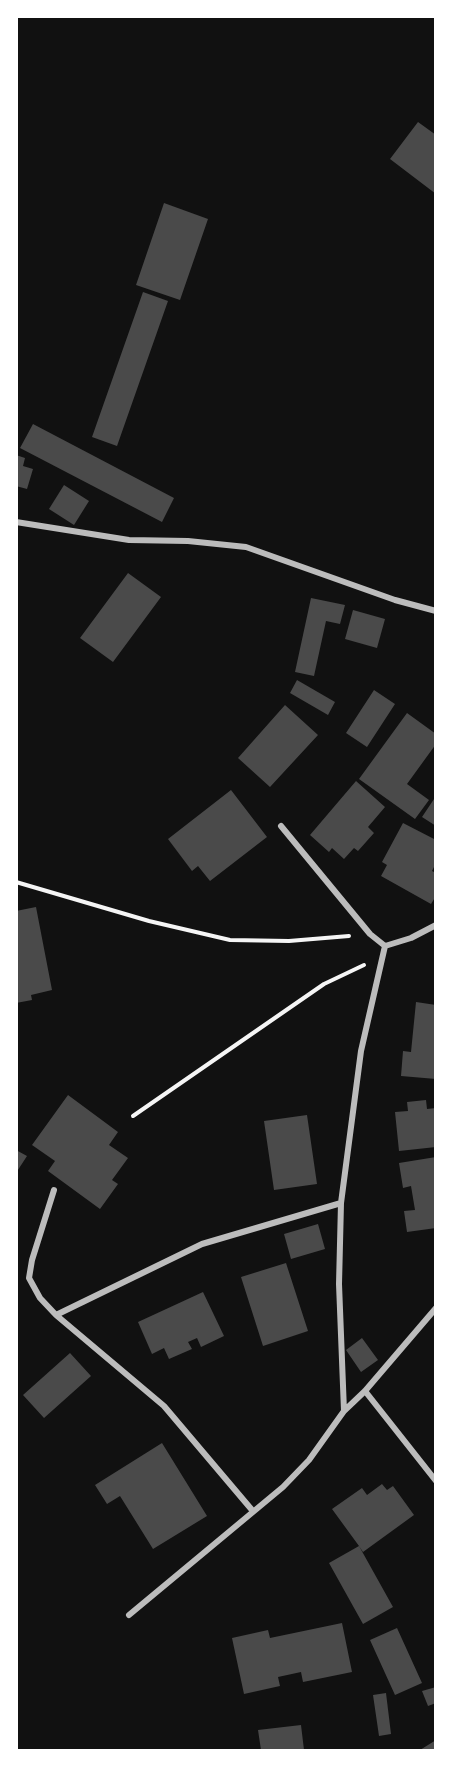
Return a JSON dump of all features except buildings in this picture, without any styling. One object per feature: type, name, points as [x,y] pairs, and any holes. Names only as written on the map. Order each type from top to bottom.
[{"type":"street","points":[[16,522],[129,540],[188,541],[246,547],[395,600],[435,610]]},
{"type":"street","points":[[281,826],[370,934],[386,945],[411,939],[435,925]]},
{"type":"street","points":[[344,1411],[339,1284],[341,1203],[361,1051],[381,957],[386,945]]},
{"type":"street","points":[[54,1190],[32,1260],[29,1278],[40,1298],[56,1315],[164,1406],[252,1510]]},
{"type":"street","points":[[56,1315],[202,1244],[341,1203]]},
{"type":"street","points":[[129,1615],[252,1510],[284,1487],[309,1460],[344,1411],[365,1391],[435,1308]]},
{"type":"street","points":[[365,1391],[435,1481]]},
{"type":"path","points":[[16,882],[149,921],[230,940],[289,941],[370,934]]},
{"type":"path","points":[[133,1116],[324,984],[381,957]]}]
